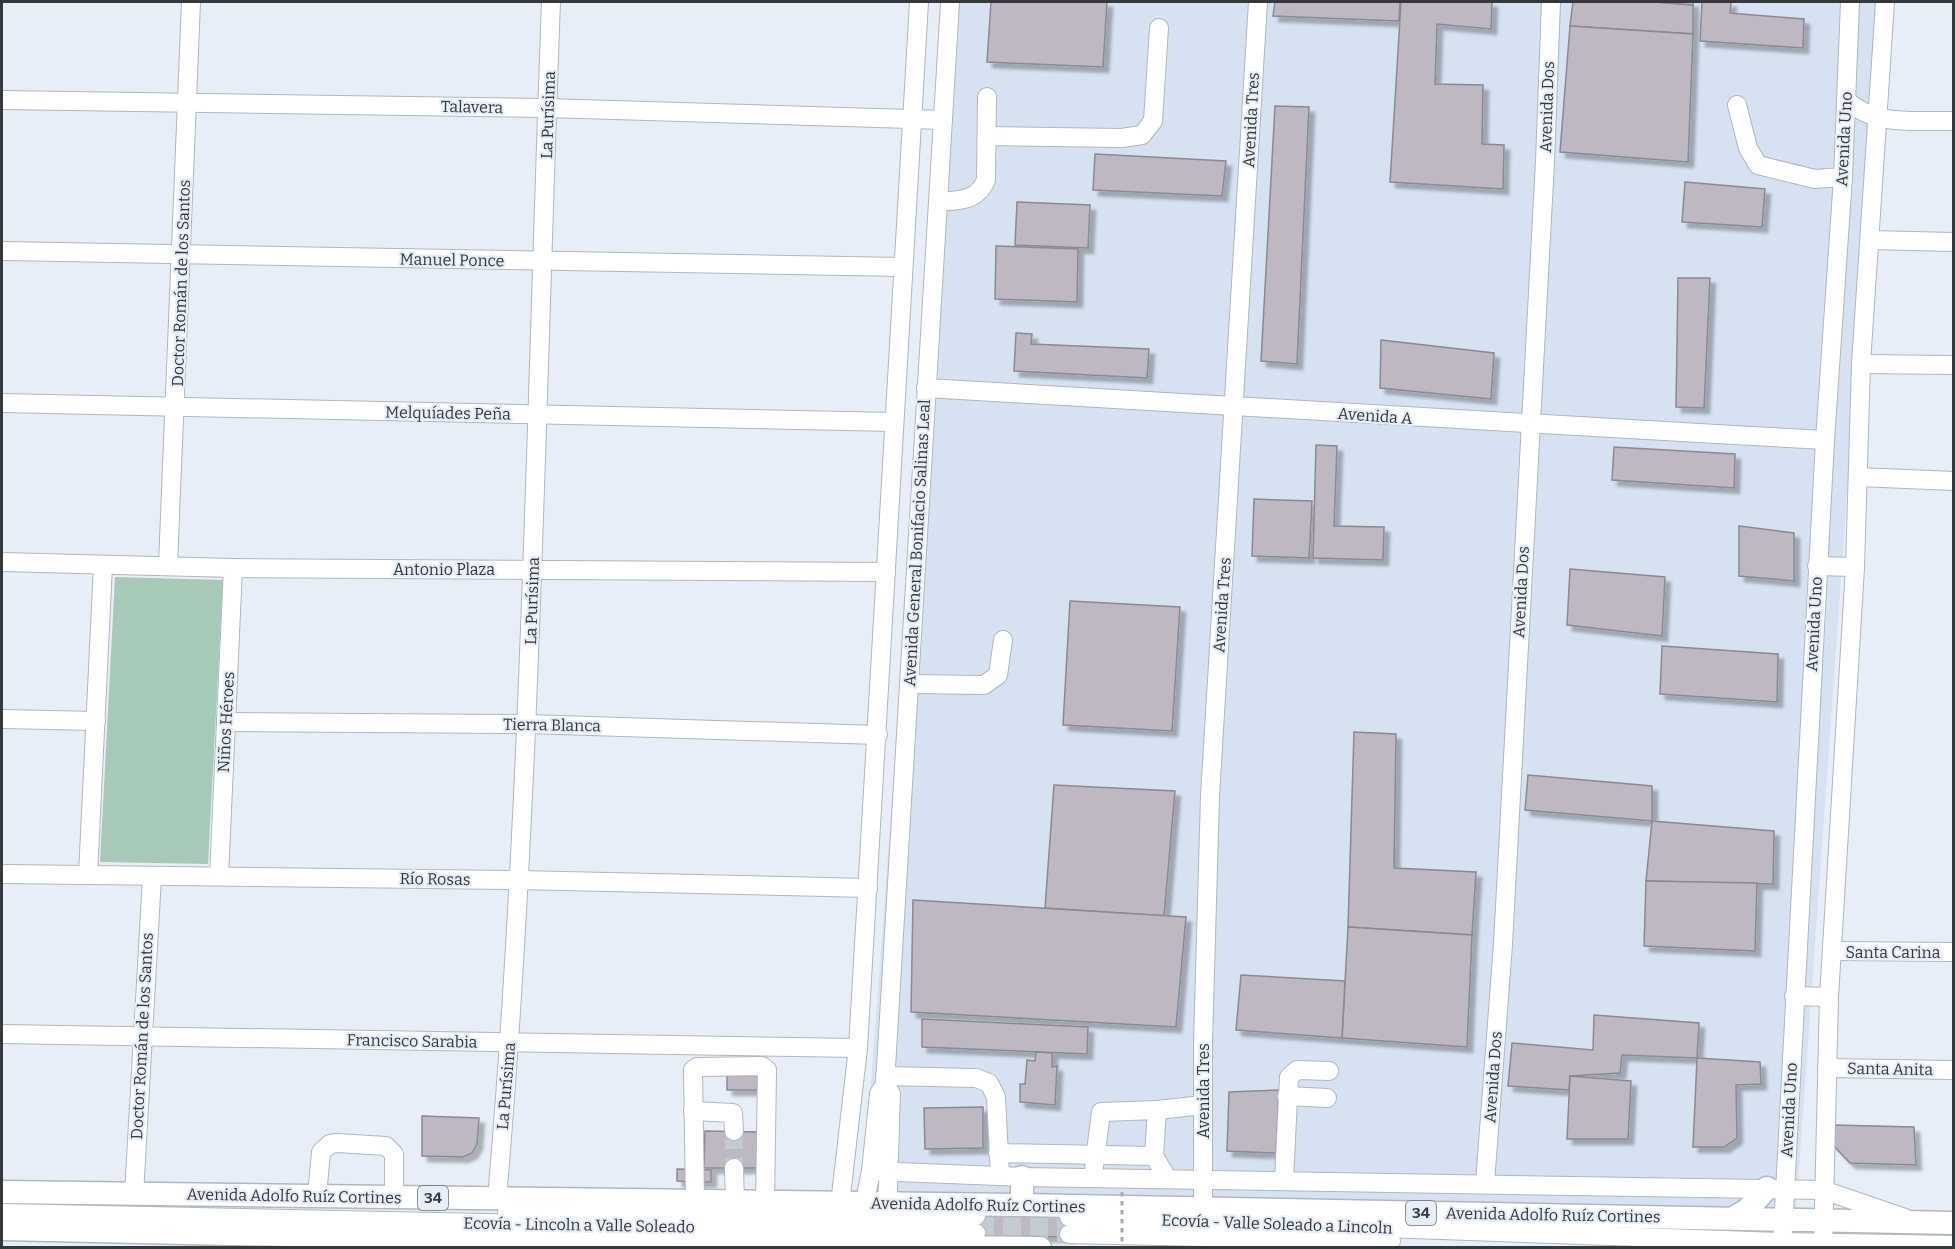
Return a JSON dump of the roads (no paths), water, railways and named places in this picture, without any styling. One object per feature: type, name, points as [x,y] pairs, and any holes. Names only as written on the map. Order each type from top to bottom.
[{"type":"main road","points":[[1022,1205],[1023,1177]]},
{"type":"main road","points":[[1735,1217],[1776,1188]]},
{"type":"main road","name":"Avenida Adolfo Ruíz Cortines","points":[[2,1192],[840,1204],[858,1229]]},
{"type":"main road","name":"Avenida Adolfo Ruíz Cortines","points":[[2,1229],[254,1241],[765,1246],[858,1229],[886,1229],[1022,1205],[1953,1223]]},
{"type":"main road","name":"Avenida Adolfo Ruíz Cortines","points":[[858,1229],[886,1229],[920,1246],[1040,1248]]},
{"type":"street","name":"Doctor Román de los Santos","points":[[168,565],[177,408],[180,256],[191,2]]},
{"type":"street","name":"La Purísima","points":[[497,1199],[510,1042],[527,724],[551,2]]},
{"type":"street","points":[[840,1204],[858,1048],[919,2]]},
{"type":"street","name":"Avenida General Bonifacio Salinas Leal","points":[[858,1229],[871,1171],[879,1094],[885,1080],[950,2]]},
{"type":"street","name":"Avenida Tres","points":[[1203,1210],[1210,796],[1258,2]]},
{"type":"street","name":"Avenida Dos","points":[[1485,1183],[1503,944],[1551,2]]},
{"type":"street","name":"Avenida Uno","points":[[1782,1245],[1783,1218],[1776,1188],[1794,996],[1825,440],[1843,177],[1850,2]]},
{"type":"street","name":"Avenida Uno","points":[[1823,1245],[1829,997],[1855,567],[1861,364],[1879,120],[1885,2]]},
{"type":"street","points":[[987,136],[1122,138],[1142,135],[1153,122],[1159,28]]},
{"type":"street","points":[[938,202],[966,200],[982,190],[986,180],[987,97]]},
{"type":"street","name":"Talavera","points":[[2,100],[547,108],[943,120]]},
{"type":"street","points":[[1846,100],[1859,111],[1879,120],[1953,121]]},
{"type":"street","points":[[1737,105],[1748,148],[1758,165],[1815,179],[1843,177]]},
{"type":"street","points":[[1844,147],[1855,131],[1879,120]]},
{"type":"street","points":[[1870,240],[1953,242]]},
{"type":"street","name":"Manuel Ponce","points":[[2,251],[180,256],[903,267]]},
{"type":"street","points":[[1861,364],[1953,365]]},
{"type":"street","name":"Avenida A","points":[[926,388],[1825,440]]},
{"type":"street","name":"Melquíades Peña","points":[[2,403],[894,422]]},
{"type":"street","points":[[1858,477],[1953,481]]},
{"type":"street","name":"Antonio Plaza","points":[[2,562],[233,568],[886,573]]},
{"type":"street","points":[[88,875],[103,565]]},
{"type":"street","points":[[1818,567],[1855,567]]},
{"type":"street","name":"Niños Héroes","points":[[219,876],[233,568]]},
{"type":"street","points":[[884,610],[915,610]]},
{"type":"street","points":[[910,684],[984,685],[999,675],[1003,640]]},
{"type":"street","points":[[2,719],[96,721]]},
{"type":"street","name":"Tierra Blanca","points":[[226,722],[527,724],[878,735]]},
{"type":"street","name":"Río Rosas","points":[[2,874],[519,880],[868,888]]},
{"type":"street","name":"Doctor Román de los Santos","points":[[134,1194],[152,877]]},
{"type":"street","points":[[863,962],[894,915]]},
{"type":"street","name":"Santa Carina","points":[[1832,951],[1953,952]]},
{"type":"street","points":[[1794,996],[1829,997]]},
{"type":"street","name":"Francisco Sarabia","points":[[2,1034],[858,1048]]},
{"type":"street","points":[[695,1202],[692,1077],[697,1067],[765,1067],[765,1203]]},
{"type":"street","name":"Santa Anita","points":[[1827,1068],[1953,1070]]},
{"type":"street","points":[[1284,1180],[1287,1096],[1291,1073],[1297,1070],[1329,1071]]},
{"type":"street","points":[[885,1080],[976,1078],[989,1083],[996,1097],[1000,1176]]},
{"type":"street","name":"Avenida General Bonifacio Salinas Leal","points":[[885,1080],[891,1094],[886,1229]]},
{"type":"street","points":[[1287,1096],[1327,1098]]},
{"type":"street","points":[[1094,1178],[1101,1112],[1203,1106]]},
{"type":"street","points":[[1157,1110],[1154,1156],[1167,1178]]},
{"type":"street","points":[[693,1111],[733,1113],[734,1131]]},
{"type":"street","points":[[317,1196],[321,1152],[330,1144],[337,1143],[386,1146],[391,1149],[394,1154],[394,1197]]},
{"type":"street","points":[[999,1153],[1154,1156]]},
{"type":"street","points":[[734,1168],[735,1202]]},
{"type":"street","points":[[871,1171],[1023,1177],[1823,1190],[1918,1223]]},
{"type":"street","points":[[2,1201],[858,1229]]},
{"type":"street","name":"Ecovía - Lincoln a Valle Soleado","points":[[2,1213],[858,1229]]},
{"type":"street","points":[[886,1229],[976,1224]]},
{"type":"street","name":"Ecovía - Valle Soleado a Lincoln","points":[[1732,1248],[1069,1226],[1782,1245],[1953,1245]]},
{"type":"tunnel","points":[[734,1131],[734,1168]]},
{"type":"tunnel","points":[[976,1216],[1069,1217]]},
{"type":"tunnel","points":[[976,1233],[1069,1234]]}]
